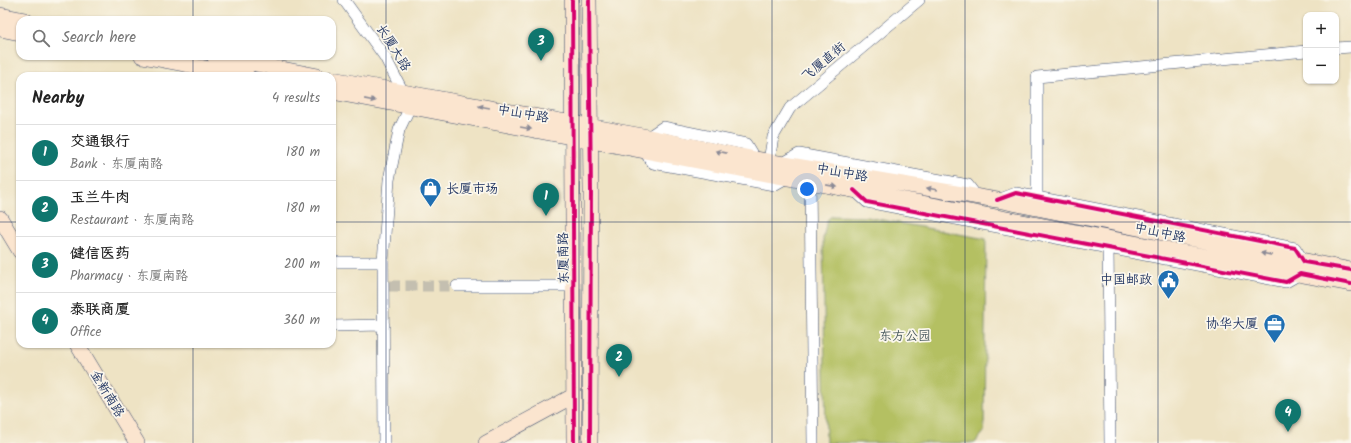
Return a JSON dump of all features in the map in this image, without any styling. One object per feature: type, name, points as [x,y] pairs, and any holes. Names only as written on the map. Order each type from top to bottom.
[{"type":"main road","name":"东厦南路","points":[[572,0],[574,443]]},
{"type":"main road","name":"东厦南路","points":[[589,0],[591,134],[590,443]]},
{"type":"main road","points":[[0,15],[16,18]]},
{"type":"main road","points":[[0,29],[16,32]]},
{"type":"main road","points":[[163,60],[226,72]]},
{"type":"main road","points":[[235,60],[297,72]]},
{"type":"main road","name":"中山中路","points":[[336,80],[403,92],[591,134],[769,161],[978,197],[1122,219],[1191,233],[1351,284]]},
{"type":"main road","name":"中山中路","points":[[336,93],[410,107],[572,130]]},
{"type":"main road","name":"中山中路","points":[[646,143],[810,182],[1095,235],[1302,268],[1351,270]]},
{"type":"main road","points":[[0,218],[16,244]]},
{"type":"main road","name":"金新南路","points":[[79,348],[137,443]]},
{"type":"main road","points":[[486,443],[573,396]]},
{"type":"street","name":"长厦大路","points":[[344,0],[385,57],[403,92]]},
{"type":"street","name":"飞厦直街","points":[[769,161],[773,137],[790,108],[919,0]]},
{"type":"street","points":[[1339,48],[1351,47]]},
{"type":"street","points":[[1037,198],[1037,77],[1303,51]]},
{"type":"street","points":[[384,443],[384,325],[386,285],[383,262],[389,180],[399,130],[410,107]]},
{"type":"street","points":[[810,182],[813,443]]},
{"type":"street","points":[[854,190],[867,202],[1286,282],[1302,268]]},
{"type":"street","points":[[997,200],[1016,194],[1122,219]]},
{"type":"street","points":[[988,225],[1008,219]]},
{"type":"street","points":[[1078,242],[1095,235]]},
{"type":"street","points":[[1108,247],[1110,443]]},
{"type":"street","points":[[336,262],[383,262]]},
{"type":"street","points":[[457,286],[574,286]]},
{"type":"street","points":[[336,326],[384,325]]},
{"type":"green space","name":"东方公园","points":[[832,216],[866,217],[986,239],[984,432],[975,443],[826,443],[823,239],[827,220]]},
{"type":"tunnel","points":[[389,286],[457,286]]},
{"type":"cycle path","points":[[572,0],[574,443]]},
{"type":"cycle path","points":[[589,0],[591,191],[590,443]]},
{"type":"cycle path","points":[[854,190],[867,202],[1286,282],[1300,274],[1351,284]]},
{"type":"cycle path","points":[[997,200],[1016,193],[1295,248],[1304,262],[1351,270]]},
{"type":"place","name":"健信医药","points":[[541,61]]},
{"type":"place","name":"长厦市场","points":[[430,208]]},
{"type":"place","name":"交通银行","points":[[546,216]]},
{"type":"place","name":"中国邮政","points":[[1168,300]]},
{"type":"place","name":"协华大厦","points":[[1274,344]]},
{"type":"place","name":"玉兰牛肉","points":[[619,377]]},
{"type":"place","name":"泰联商厦","points":[[1288,432]]}]
